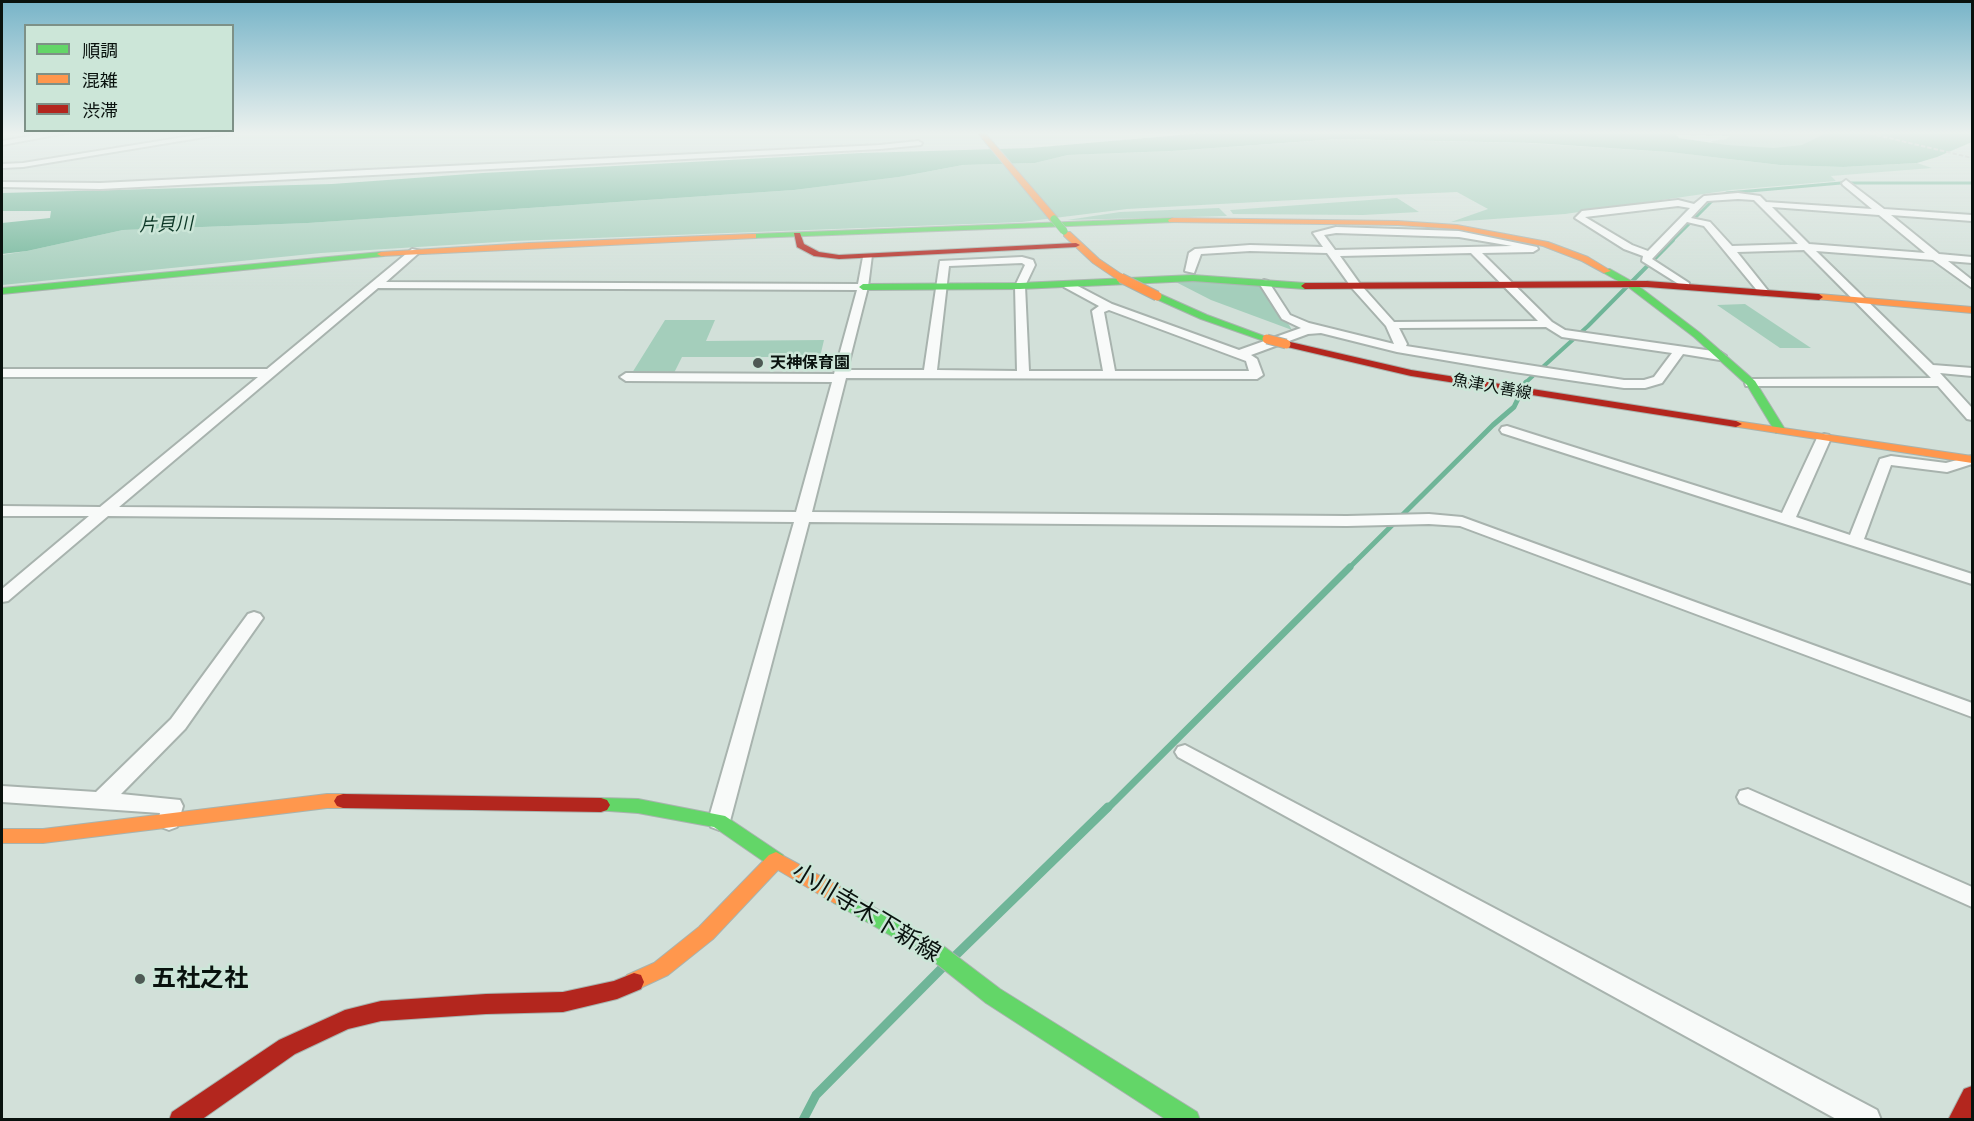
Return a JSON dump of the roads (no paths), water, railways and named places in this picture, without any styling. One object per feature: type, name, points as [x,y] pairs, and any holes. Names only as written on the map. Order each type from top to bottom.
[{"type":"street","points":[[2,185],[132,184]]},
{"type":"street","name":"魚津入善線","points":[[1024,184],[1076,244],[1121,278],[1204,317],[1267,339],[1391,369],[1496,388],[1971,460]]},
{"type":"street","points":[[1848,184],[1972,285]]},
{"type":"street","points":[[1685,285],[1646,259],[1704,199],[1738,196],[1757,198],[1929,368],[1972,416]]},
{"type":"street","points":[[1649,255],[1628,247],[1580,218],[1582,214],[1678,203],[1697,207]]},
{"type":"street","points":[[1761,204],[1972,219]]},
{"type":"street","points":[[1685,219],[1707,224],[1764,292]]},
{"type":"street","points":[[2,291],[416,251],[1172,220],[1457,227],[1545,244],[1585,259],[1630,284],[1751,383],[1780,431]]},
{"type":"street","points":[[1190,271],[1194,253],[1199,251],[1250,248],[1331,251],[1533,249],[1459,234],[1336,230],[1318,233],[1331,251],[1356,286],[1391,325],[1401,344],[1397,348]]},
{"type":"street","points":[[797,235],[800,245],[817,254],[868,257],[1076,244]]},
{"type":"street","points":[[1729,249],[1806,247],[1972,260]]},
{"type":"street","points":[[2,597],[416,251]]},
{"type":"street","points":[[1474,251],[1548,324],[1562,333],[1720,356]]},
{"type":"street","points":[[719,821],[804,516],[863,287],[868,257]]},
{"type":"street","points":[[930,374],[944,263],[1022,260],[1029,262],[1030,265],[1020,286],[1023,375]]},
{"type":"street","points":[[378,285],[941,288],[1068,285],[1193,278],[1322,287],[1630,284],[1685,285],[1972,310]]},
{"type":"street","points":[[1264,283],[1286,317],[1305,326],[1397,348],[1624,384],[1645,384],[1658,380],[1679,351]]},
{"type":"street","points":[[626,377],[930,374],[1257,375],[1251,359],[1241,354],[1223,350],[1108,306],[1068,285]]},
{"type":"street","points":[[1108,306],[1098,311],[1110,375]]},
{"type":"street","points":[[1391,325],[1548,324]]},
{"type":"street","points":[[1241,354],[1307,330],[1324,331]]},
{"type":"street","points":[[1929,368],[1972,372]]},
{"type":"street","points":[[2,373],[271,373]]},
{"type":"street","points":[[1751,383],[1940,382]]},
{"type":"street","points":[[1507,430],[1972,579]]},
{"type":"street","points":[[1787,520],[1824,438]]},
{"type":"street","points":[[1855,542],[1885,462],[1891,460],[1947,468],[1971,460]]},
{"type":"street","points":[[2,511],[1347,521],[1429,519],[1462,522],[1972,710]]},
{"type":"street","points":[[101,801],[178,724],[254,618]]},
{"type":"street","points":[[1185,752],[1867,1119]]},
{"type":"street","points":[[2,794],[172,806],[169,820]]},
{"type":"street","points":[[1748,797],[1972,897]]},
{"type":"street","points":[[2,836],[43,836],[327,801],[638,806],[719,821],[776,860]]},
{"type":"street","name":"小川寺木下新線","points":[[180,1119],[286,1047],[345,1020],[381,1011],[486,1004],[563,1002],[617,990],[661,969],[706,933],[776,860],[935,951],[993,996],[1189,1119]]},
{"type":"street","points":[[1959,1119],[1972,1097]]},
{"type":"water","name":"片貝川","points":[[321,184],[840,184],[794,190],[308,223],[123,230],[27,251],[2,254],[2,223],[50,218],[51,211],[2,211],[2,193]]},
{"type":"waterway","points":[[1673,240],[1716,197],[1727,193],[1826,184]]},
{"type":"waterway","points":[[1526,382],[1588,326],[1673,240]]},
{"type":"waterway","points":[[1349,568],[1514,407],[1526,382]]},
{"type":"waterway","points":[[1107,809],[1350,567]]},
{"type":"waterway","points":[[956,955],[1108,807]]},
{"type":"waterway","points":[[803,1120],[816,1095],[942,968]]},
{"type":"place","name":"天神保育園","points":[[758,363]]},
{"type":"place","name":"五社之社","points":[[140,979]]}]
